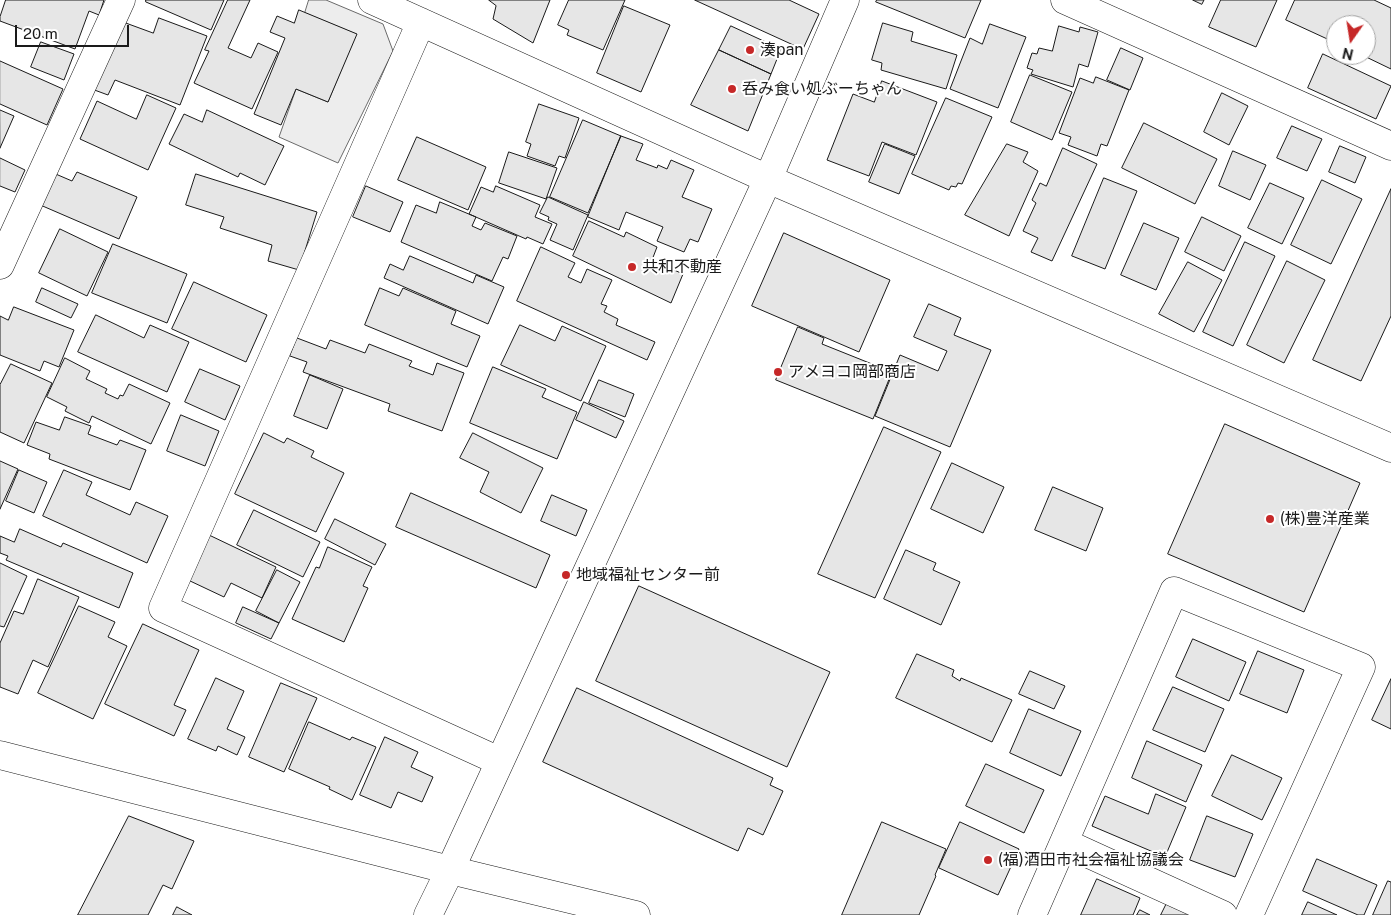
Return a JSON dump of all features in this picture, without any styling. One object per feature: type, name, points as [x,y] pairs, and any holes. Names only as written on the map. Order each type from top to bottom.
[{"type":"street","points":[[0,265],[122,0]]},
{"type":"street","points":[[372,0],[768,180],[1391,448]]},
{"type":"street","points":[[428,915],[768,180],[845,0]]},
{"type":"street","points":[[1065,0],[1391,146]]},
{"type":"street","points":[[420,22],[163,608],[499,761]]},
{"type":"street","points":[[1032,915],[1174,591],[1361,666],[1249,915]]},
{"type":"street","points":[[0,755],[450,870],[636,915]]},
{"type":"street","points":[[1065,842],[1223,915]]},
{"type":"shaded area","points":[[309,0],[326,0],[383,24],[393,51],[338,163],[279,137],[296,89],[328,102],[356,34],[305,13]]},
{"type":"building","points":[[6,0],[104,0],[99,15],[89,11],[75,49],[0,21]]},
{"type":"building","points":[[146,0],[224,0],[211,30],[146,2]]},
{"type":"building","points":[[228,0],[250,0],[228,48],[251,58],[258,43],[278,52],[252,109],[194,83],[209,51],[205,50]]},
{"type":"building","points":[[489,0],[550,0],[533,43],[493,19],[496,6]]},
{"type":"building","points":[[569,0],[625,0],[603,50],[567,35],[569,30],[558,25]]},
{"type":"building","points":[[695,0],[789,0],[819,14],[803,49]]},
{"type":"building","points":[[877,0],[981,0],[965,38],[876,2]]},
{"type":"building","points":[[1193,0],[1204,0],[1202,4]]},
{"type":"building","points":[[1221,0],[1277,0],[1256,47],[1209,27]]},
{"type":"building","points":[[1295,0],[1374,0],[1391,8],[1391,69],[1376,62],[1376,15],[1326,15],[1326,38],[1286,20]]},
{"type":"building","points":[[624,6],[670,25],[641,92],[597,73]]},
{"type":"building","points":[[299,10],[357,34],[328,102],[296,89],[281,125],[254,114],[285,38],[270,32],[277,16],[294,23]]},
{"type":"building","points":[[159,18],[207,36],[180,105],[115,80],[108,95],[89,88],[123,22],[153,33]]},
{"type":"building","points":[[883,23],[913,32],[911,41],[957,55],[946,89],[881,70],[882,63],[872,60]]},
{"type":"building","points":[[990,24],[1026,37],[998,108],[950,89],[970,38],[982,44]]},
{"type":"building","name":"湊pan","points":[[731,26],[781,49],[771,74],[719,50]]},
{"type":"building","points":[[1059,26],[1079,32],[1080,27],[1098,32],[1088,67],[1079,64],[1073,87],[1031,74],[1033,70],[1027,68],[1032,53],[1037,54],[1039,48],[1052,51]]},
{"type":"building","points":[[41,42],[74,54],[64,80],[31,67]]},
{"type":"building","points":[[1121,48],[1143,58],[1130,90],[1107,80]]},
{"type":"building","name":"呑み食い処ぶーちゃん","points":[[719,50],[771,74],[748,131],[691,105]]},
{"type":"building","points":[[1323,54],[1326,55],[1326,65],[1346,65],[1391,86],[1376,119],[1308,88]]},
{"type":"building","points":[[0,61],[63,89],[47,125],[0,104]]},
{"type":"building","points":[[1030,75],[1072,92],[1052,140],[1011,122]]},
{"type":"building","points":[[1096,77],[1129,90],[1107,146],[1101,144],[1097,156],[1068,145],[1071,137],[1059,133],[1080,78],[1093,83]]},
{"type":"building","points":[[882,81],[937,102],[916,155],[882,142],[869,176],[827,160],[853,94],[874,102]]},
{"type":"building","points":[[1222,93],[1248,106],[1229,145],[1204,132]]},
{"type":"building","points":[[147,95],[176,108],[148,170],[80,139],[97,101],[136,119]]},
{"type":"building","points":[[946,98],[992,117],[962,184],[958,183],[956,187],[951,186],[949,190],[912,174]]},
{"type":"building","points":[[539,104],[579,118],[565,158],[559,156],[555,166],[527,156],[531,144],[526,142]]},
{"type":"building","points":[[0,110],[14,116],[0,148]]},
{"type":"building","points":[[207,110],[284,146],[265,185],[240,173],[238,177],[169,144],[184,114],[202,122]]},
{"type":"building","points":[[583,120],[621,136],[588,213],[550,197]]},
{"type":"building","points":[[1144,123],[1217,159],[1195,204],[1122,168]]},
{"type":"building","points":[[1292,126],[1322,139],[1307,171],[1277,158]]},
{"type":"building","points":[[621,136],[643,144],[636,160],[657,168],[658,165],[667,169],[671,160],[694,170],[682,197],[712,209],[698,242],[690,239],[684,252],[657,241],[663,227],[626,212],[619,230],[588,217]]},
{"type":"building","points":[[417,137],[486,167],[468,210],[398,180]]},
{"type":"building","points":[[885,144],[915,156],[899,194],[869,182]]},
{"type":"building","points":[[1007,144],[1028,152],[1023,162],[1038,171],[1009,236],[965,215]]},
{"type":"building","points":[[1340,146],[1366,157],[1355,183],[1329,172]]},
{"type":"building","points":[[1063,148],[1097,164],[1052,261],[1031,252],[1038,238],[1023,231],[1036,203],[1032,200],[1040,183],[1046,186]]},
{"type":"building","points":[[1233,151],[1266,165],[1250,200],[1219,186]]},
{"type":"building","points":[[509,152],[557,168],[546,199],[499,183]]},
{"type":"building","points":[[0,158],[25,170],[15,192],[0,186]]},
{"type":"building","points":[[51,172],[72,181],[77,172],[137,197],[119,239],[38,204]]},
{"type":"building","points":[[196,174],[317,212],[299,270],[268,261],[272,245],[220,228],[224,217],[186,205]]},
{"type":"building","points":[[1104,178],[1137,191],[1105,269],[1072,256]]},
{"type":"building","points":[[1322,180],[1362,199],[1331,264],[1291,245]]},
{"type":"building","points":[[1270,183],[1304,198],[1282,244],[1248,228]]},
{"type":"building","points":[[366,186],[403,202],[390,232],[353,217]]},
{"type":"building","points":[[496,186],[540,205],[535,217],[552,224],[543,244],[527,237],[526,239],[469,214],[481,187],[493,192]]},
{"type":"building","points":[[1391,189],[1391,316],[1361,381],[1313,360]]},
{"type":"building","points":[[548,197],[588,215],[573,250],[550,240],[557,224],[548,220],[549,217],[540,213]]},
{"type":"building","points":[[440,202],[476,217],[472,226],[481,230],[485,223],[517,236],[508,259],[503,257],[492,281],[401,242],[416,205],[436,213]]},
{"type":"building","points":[[1202,217],[1241,236],[1224,271],[1185,252]]},
{"type":"building","name":"共和不動産","points":[[589,221],[624,237],[626,232],[657,247],[652,260],[683,274],[671,303],[573,256]]},
{"type":"building","points":[[1144,223],[1179,238],[1156,290],[1121,275]]},
{"type":"building","points":[[60,229],[108,252],[87,296],[39,273]]},
{"type":"building","points":[[784,233],[890,280],[859,352],[752,306]]},
{"type":"building","points":[[1245,242],[1275,256],[1233,346],[1203,332]]},
{"type":"building","points":[[113,244],[187,274],[167,323],[92,293]]},
{"type":"building","points":[[541,247],[575,263],[568,277],[581,283],[587,269],[612,280],[601,304],[607,306],[604,312],[618,319],[616,325],[655,342],[647,360],[517,301]]},
{"type":"building","points":[[410,256],[473,283],[476,275],[504,287],[488,324],[384,278],[390,264],[403,270]]},
{"type":"building","points":[[1287,261],[1325,280],[1284,363],[1247,345]]},
{"type":"building","points":[[1188,262],[1222,280],[1194,332],[1159,314]]},
{"type":"building","points":[[194,282],[267,315],[246,362],[172,329]]},
{"type":"building","points":[[42,288],[78,304],[71,318],[36,302]]},
{"type":"building","points":[[380,288],[399,296],[403,288],[456,311],[451,324],[480,336],[467,367],[365,325]]},
{"type":"building","points":[[929,304],[961,318],[954,335],[991,350],[950,447],[875,416],[900,355],[938,371],[947,351],[914,337]]},
{"type":"building","points":[[14,307],[74,330],[59,367],[44,361],[40,371],[0,355],[0,316],[8,320]]},
{"type":"building","points":[[96,315],[144,338],[150,325],[189,342],[167,392],[78,352]]},
{"type":"building","points":[[520,325],[555,341],[562,326],[606,346],[581,401],[501,365]]},
{"type":"building","points":[[798,327],[824,338],[822,344],[892,372],[873,419],[776,380]]},
{"type":"building","points":[[297,338],[326,349],[330,340],[365,353],[369,344],[412,361],[409,366],[433,375],[437,363],[464,373],[442,431],[388,411],[390,404],[303,372],[307,362],[290,356]]},
{"type":"building","points":[[65,358],[90,371],[86,379],[107,389],[105,393],[118,399],[120,395],[123,396],[129,384],[170,403],[151,444],[92,416],[89,423],[65,411],[67,407],[47,397]]},
{"type":"building","points":[[11,364],[52,383],[24,443],[0,432],[0,385]]},
{"type":"building","points":[[493,367],[546,389],[542,397],[577,412],[557,459],[470,423]]},
{"type":"building","points":[[200,369],[240,386],[225,420],[185,402]]},
{"type":"building","points":[[310,375],[343,389],[327,429],[294,416]]},
{"type":"building","points":[[599,380],[634,394],[625,417],[589,403]]},
{"type":"building","points":[[584,402],[624,421],[616,438],[576,420]]},
{"type":"building","points":[[181,415],[219,431],[205,466],[167,451]]},
{"type":"building","points":[[65,417],[91,426],[88,434],[117,445],[120,440],[146,450],[130,490],[49,459],[50,454],[27,445],[36,422],[59,430]]},
{"type":"building","points":[[1225,424],[1360,483],[1304,612],[1168,554]]},
{"type":"building","points":[[884,427],[941,452],[875,598],[818,574]]},
{"type":"building","points":[[264,433],[284,443],[287,438],[314,451],[311,457],[344,473],[316,532],[235,494]]},
{"type":"building","points":[[473,433],[543,468],[521,513],[480,492],[489,472],[460,458]]},
{"type":"building","points":[[0,461],[18,469],[0,509]]},
{"type":"building","points":[[952,463],[1004,487],[983,533],[931,509]]},
{"type":"building","points":[[19,470],[47,482],[34,513],[6,501]]},
{"type":"building","points":[[64,470],[92,482],[86,495],[130,515],[136,502],[168,516],[147,563],[43,516]]},
{"type":"building","points":[[1053,487],[1103,508],[1086,551],[1035,530]]},
{"type":"building","points":[[411,493],[550,555],[536,588],[396,527]]},
{"type":"building","points":[[552,495],[587,510],[576,536],[541,521]]},
{"type":"building","points":[[254,510],[320,542],[303,577],[237,545]]},
{"type":"building","points":[[335,519],[386,544],[375,565],[325,539]]},
{"type":"building","points":[[20,529],[61,547],[63,543],[133,573],[119,608],[6,560],[8,556],[0,553],[0,536],[14,542]]},
{"type":"building","points":[[209,535],[276,567],[262,598],[231,583],[224,597],[188,580]]},
{"type":"building","points":[[328,547],[372,567],[363,586],[368,588],[344,642],[292,619],[316,567],[319,568]]},
{"type":"building","points":[[906,550],[936,563],[933,570],[960,582],[941,625],[884,599]]},
{"type":"building","points":[[0,563],[27,576],[4,627],[0,626]]},
{"type":"building","points":[[277,570],[300,582],[279,623],[256,611]]},
{"type":"building","points":[[38,579],[79,597],[48,667],[33,660],[18,694],[0,687],[0,643],[14,611],[23,614]]},
{"type":"building","points":[[639,586],[830,672],[787,767],[596,681]]},
{"type":"building","points":[[79,606],[115,622],[108,637],[127,646],[93,719],[38,693]]},
{"type":"building","points":[[243,607],[279,623],[271,639],[236,623]]},
{"type":"building","points":[[143,624],[199,650],[174,705],[186,710],[174,736],[105,704]]},
{"type":"building","points":[[1193,639],[1246,662],[1229,701],[1176,677]]},
{"type":"building","points":[[1258,651],[1304,670],[1287,713],[1240,694]]},
{"type":"building","points":[[917,654],[954,670],[952,676],[960,681],[961,678],[1012,700],[992,742],[896,698]]},
{"type":"building","points":[[1030,671],[1065,686],[1054,709],[1019,694]]},
{"type":"building","points":[[216,678],[244,691],[227,729],[245,737],[237,755],[218,746],[216,751],[188,739]]},
{"type":"building","points":[[1391,679],[1391,729],[1372,720]]},
{"type":"building","points":[[281,683],[317,698],[284,772],[249,757]]},
{"type":"building","points":[[1173,687],[1224,709],[1205,752],[1153,730]]},
{"type":"building","points":[[577,688],[773,778],[770,785],[783,791],[763,835],[748,828],[738,851],[543,762]]},
{"type":"building","points":[[1029,709],[1081,731],[1061,776],[1010,753]]},
{"type":"building","points":[[309,722],[350,740],[352,737],[376,747],[352,800],[329,789],[330,787],[289,769]]},
{"type":"building","points":[[385,737],[418,752],[411,767],[433,777],[422,802],[398,792],[391,808],[360,795]]},
{"type":"building","points":[[1147,741],[1202,765],[1186,802],[1132,778]]},
{"type":"building","points":[[1232,755],[1282,778],[1262,820],[1212,796]]},
{"type":"building","points":[[986,764],[1044,790],[1024,833],[966,806]]},
{"type":"building","points":[[1156,794],[1186,807],[1165,857],[1092,826],[1105,796],[1148,814]]},
{"type":"building","points":[[129,816],[194,841],[172,889],[163,885],[148,915],[78,915]]},
{"type":"building","points":[[1207,816],[1253,834],[1235,877],[1190,860]]},
{"type":"building","points":[[882,822],[946,849],[936,876],[919,915],[842,915]]},
{"type":"building","points":[[960,822],[1019,849],[998,895],[939,868]]},
{"type":"building","points":[[1317,859],[1377,885],[1364,915],[1358,915],[1303,891]]},
{"type":"building","points":[[1097,879],[1140,898],[1133,915],[1081,915]]},
{"type":"building","points":[[1388,881],[1391,882],[1391,915],[1373,915]]},
{"type":"building","points":[[1308,902],[1337,915],[1302,915]]},
{"type":"building","points":[[1167,903],[1193,915],[1161,915]]},
{"type":"building","points":[[177,907],[192,915],[173,915]]},
{"type":"building","points":[[1140,910],[1150,915],[1137,915]]},
{"type":"place","name":"湊pan","points":[[750,50]]},
{"type":"place","name":"呑み食い処ぶーちゃん","points":[[732,89]]},
{"type":"place","name":"共和不動産","points":[[632,267]]},
{"type":"place","name":"アメヨコ岡部商店","points":[[778,372]]},
{"type":"place","name":"(株)豊洋産業","points":[[1270,519]]},
{"type":"place","name":"地域福祉センター前","points":[[566,575]]},
{"type":"place","name":"(福)酒田市社会福祉協議会","points":[[988,860]]}]
